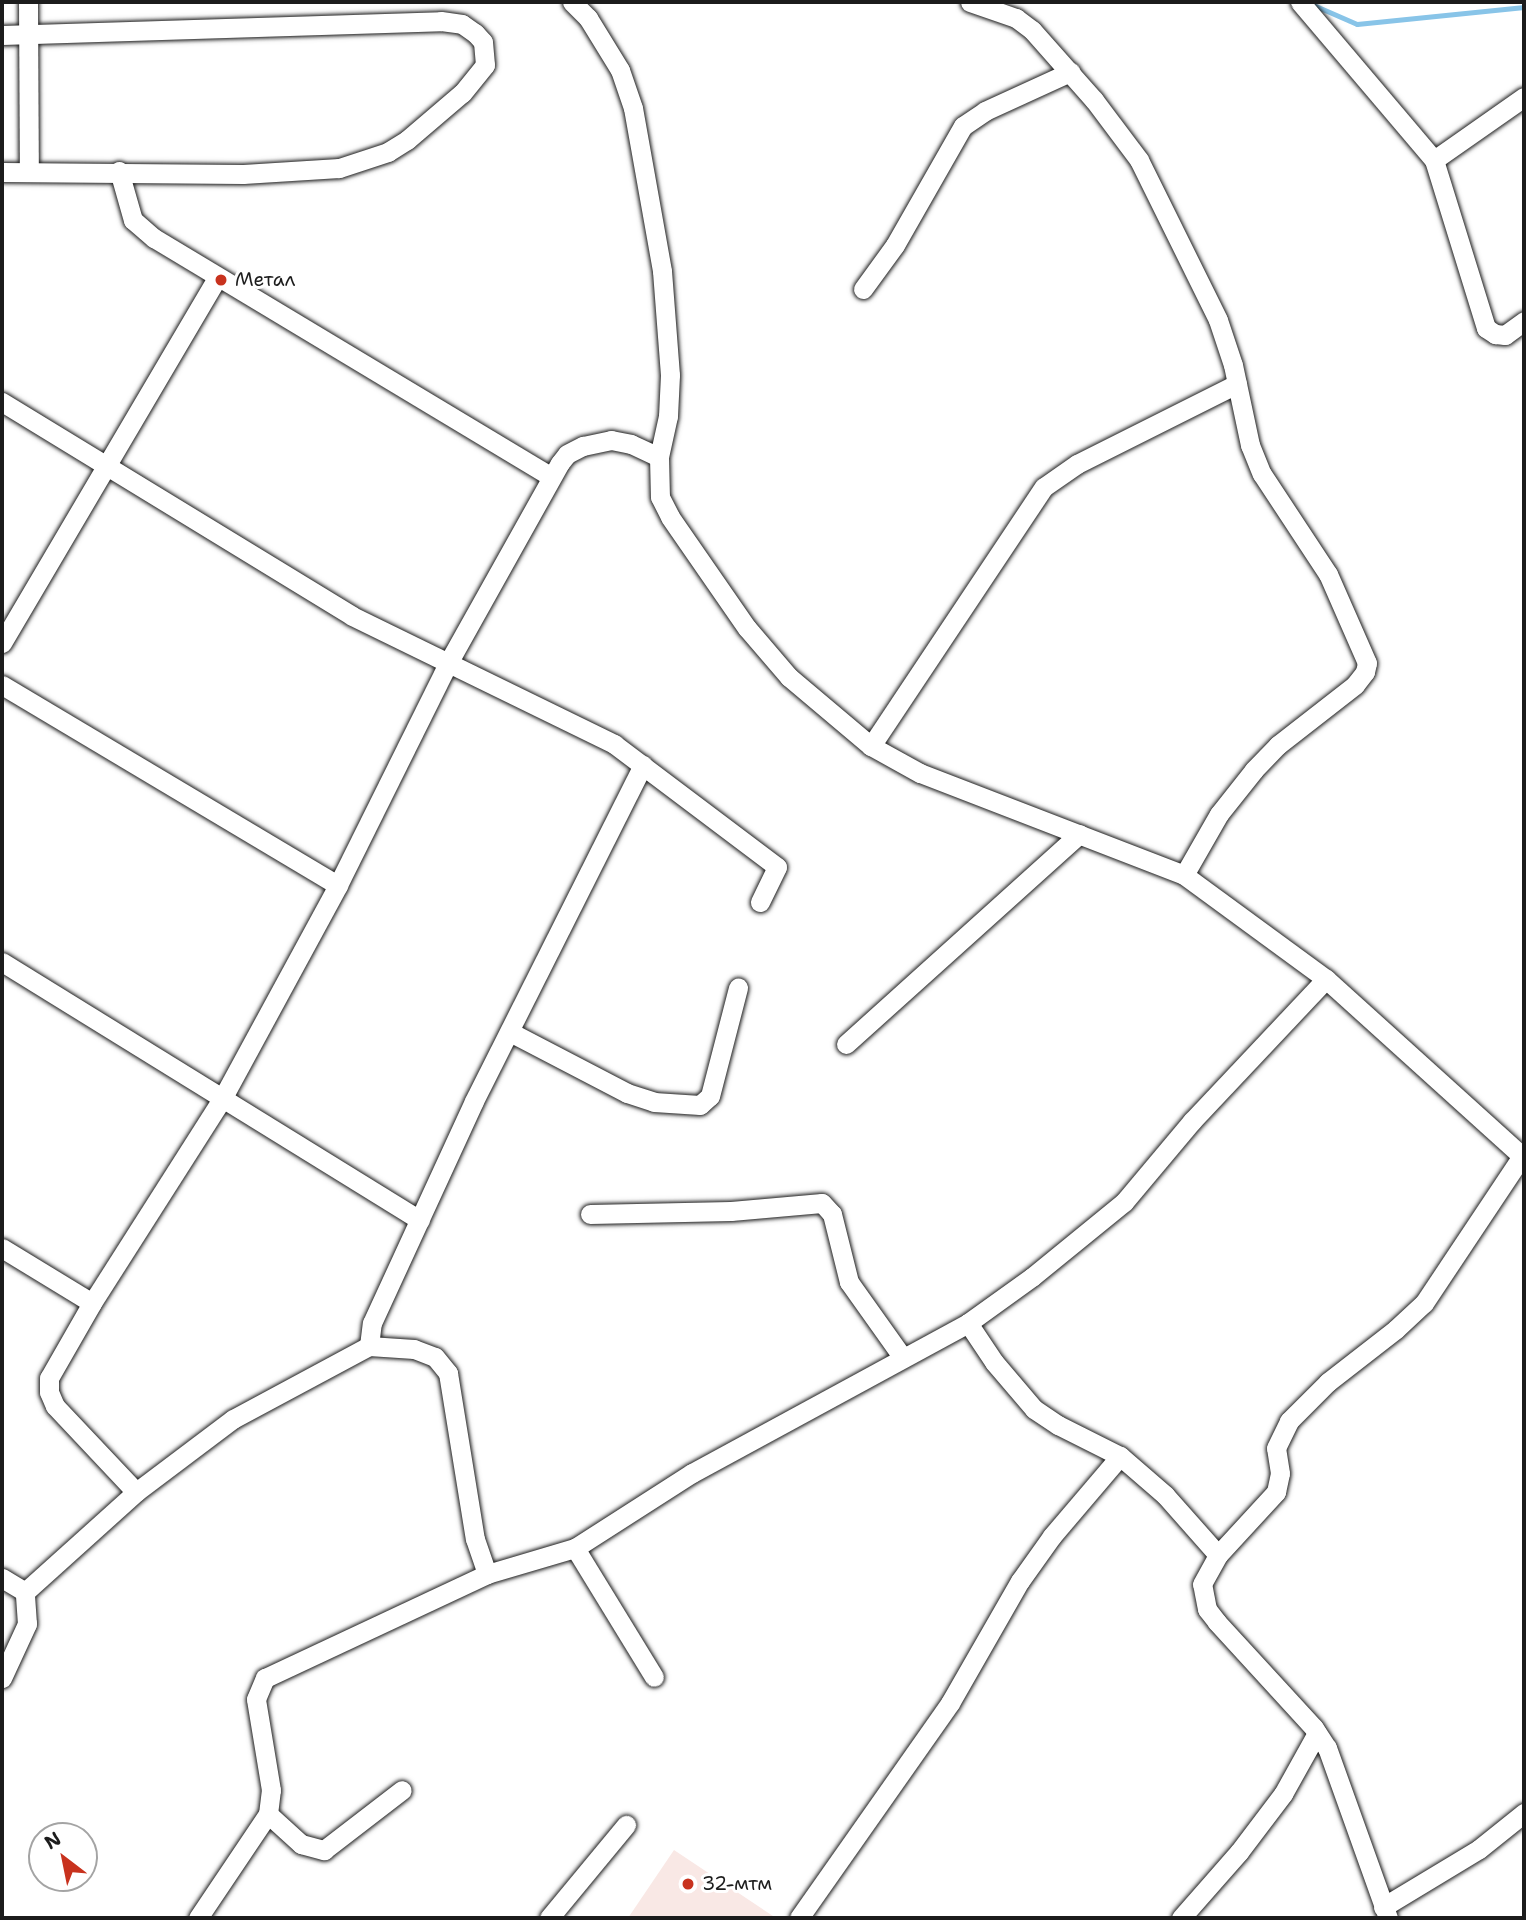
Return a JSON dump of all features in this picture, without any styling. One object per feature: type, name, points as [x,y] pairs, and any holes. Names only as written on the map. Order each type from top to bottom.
[{"type":"street","points":[[28,2],[29,172]]},
{"type":"street","points":[[572,2],[588,18],[620,70],[633,108],[664,297],[670,375],[668,416],[659,457],[660,497],[670,517],[747,628],[789,677],[871,746],[920,773],[1184,875],[1326,979],[1523,1157],[1424,1303],[1396,1329],[1328,1382],[1289,1421],[1276,1448],[1280,1474],[1276,1492],[1218,1555],[1202,1584],[1207,1609],[1317,1733],[1327,1748],[1381,1914],[1479,1849],[1524,1813]]},
{"type":"street","points":[[970,2],[1016,18],[1032,30],[1070,72],[1139,160],[1218,320],[1237,384],[1250,445],[1262,474],[1328,574],[1367,667],[1355,685],[1278,745],[1254,770],[1219,814],[1184,875]]},
{"type":"street","points":[[1300,2],[1434,160],[1486,328],[1495,334],[1505,335],[1524,321]]},
{"type":"street","points":[[2,36],[441,21],[462,24],[483,42],[485,65],[462,93],[407,140],[388,152],[339,168],[243,174],[2,172]]},
{"type":"street","points":[[863,289],[895,245],[963,126],[985,111],[1070,72]]},
{"type":"street","points":[[1434,160],[1524,97]]},
{"type":"street","points":[[118,171],[135,223],[217,278],[551,477]]},
{"type":"street","points":[[2,643],[217,278]]},
{"type":"street","points":[[871,746],[1044,487],[1077,464],[1237,384]]},
{"type":"street","points":[[2,402],[352,616],[447,665],[614,744],[777,867],[760,902]]},
{"type":"street","points":[[136,1492],[55,1406],[49,1392],[49,1378],[92,1303],[222,1099],[338,886],[447,665],[551,477],[567,454],[598,441],[631,444],[659,457]]},
{"type":"street","points":[[2,685],[338,886]]},
{"type":"street","points":[[369,1346],[372,1323],[474,1101],[643,765]]},
{"type":"street","points":[[846,1044],[1079,834]]},
{"type":"street","points":[[2,962],[420,1220]]},
{"type":"street","points":[[198,1918],[268,1814],[271,1790],[256,1699],[265,1678],[487,1574],[575,1548],[692,1473],[968,1323],[1032,1277],[1124,1202],[1192,1121],[1326,979]]},
{"type":"street","points":[[510,1032],[626,1093],[654,1102],[700,1105],[710,1096],[738,988]]},
{"type":"street","points":[[590,1214],[731,1211],[822,1203],[831,1211],[849,1282],[902,1358]]},
{"type":"street","points":[[2,1248],[92,1303]]},
{"type":"street","points":[[968,1323],[994,1362],[1034,1409],[1058,1425],[1120,1456],[1165,1495],[1218,1555]]},
{"type":"street","points":[[25,1592],[136,1492],[233,1419],[369,1346],[414,1349],[435,1357],[448,1373],[475,1539],[487,1574]]},
{"type":"street","points":[[799,1918],[950,1703],[1020,1581],[1052,1536],[1120,1456]]},
{"type":"street","points":[[575,1548],[654,1677]]},
{"type":"street","points":[[2,1578],[25,1592]]},
{"type":"street","points":[[2,1678],[27,1624],[25,1592]]},
{"type":"street","points":[[1181,1918],[1239,1852],[1283,1794],[1317,1733]]},
{"type":"street","points":[[268,1814],[301,1844],[324,1850],[402,1790]]},
{"type":"street","points":[[549,1918],[626,1825]]},
{"type":"shaded area","name":"32-мтм","points":[[674,1850],[776,1918],[628,1918]]},
{"type":"waterway","points":[[1311,4],[1357,24],[1524,7]]},
{"type":"place","name":"Метал","points":[[221,280]]},
{"type":"place","name":"32-мтм","points":[[688,1884]]}]
